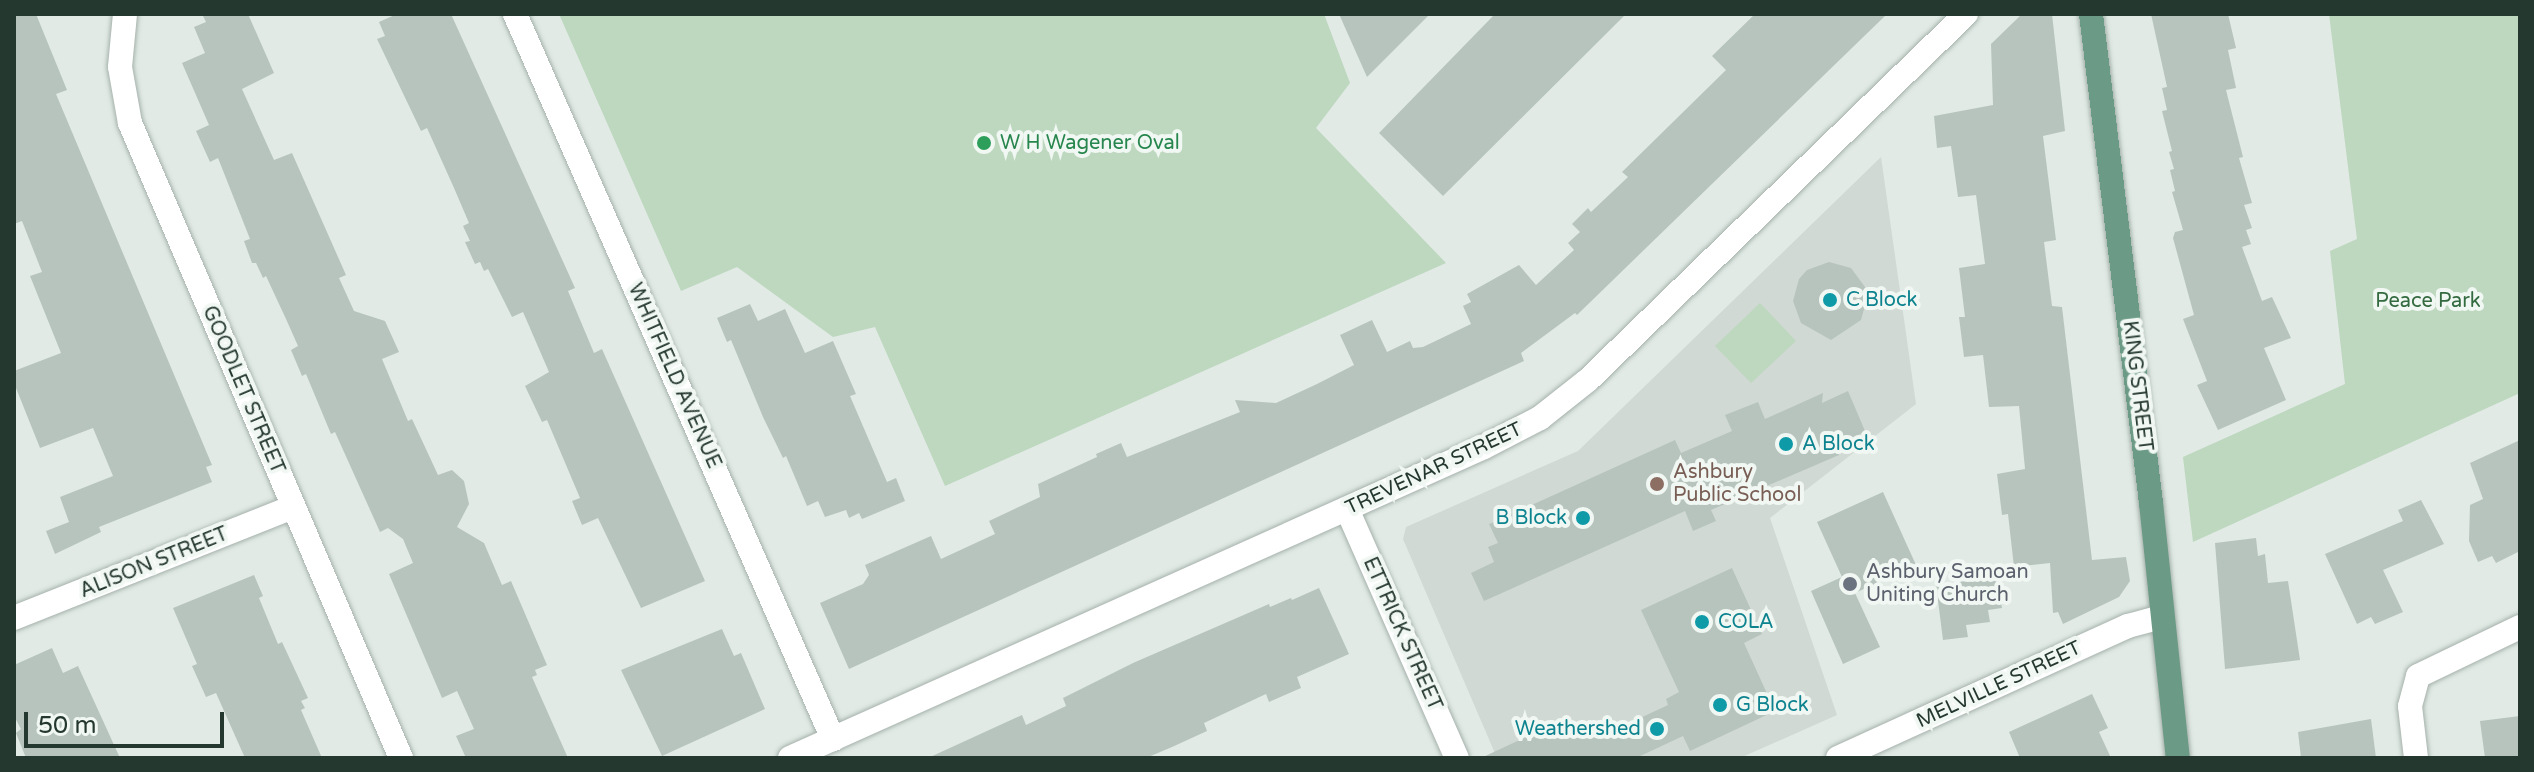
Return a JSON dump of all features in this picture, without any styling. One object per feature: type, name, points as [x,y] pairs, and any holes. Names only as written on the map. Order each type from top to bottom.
[{"type":"main road","name":"KING STREET","points":[[2091,14],[2149,487],[2178,758]]},
{"type":"street","name":"GOODLET STREET","points":[[125,14],[120,67],[130,123],[401,758]]},
{"type":"street","name":"WHITFIELD AVENUE","points":[[515,14],[833,739]]},
{"type":"street","name":"TREVENAR STREET","points":[[790,758],[1512,434],[1566,399],[1966,14]]},
{"type":"street","name":"ALISON STREET","points":[[14,618],[293,507]]},
{"type":"street","name":"ETTRICK STREET","points":[[1347,509],[1457,758]]},
{"type":"street","name":"MELVILLE STREET","points":[[1838,758],[2128,626],[2162,617]]},
{"type":"street","points":[[2416,758],[2410,706],[2418,676],[2520,627]]},
{"type":"shaded area","name":"Ashbury Public School","points":[[1881,157],[1916,404],[1770,518],[1837,715],[1740,758],[1497,758],[1403,539],[1406,527],[1578,451]]},
{"type":"green space","points":[[559,14],[1324,14],[1350,83],[1316,128],[1446,263],[945,486],[875,327],[833,337],[737,267],[681,291]]},
{"type":"green space","name":"Peace Park","points":[[2329,14],[2520,14],[2520,393],[2193,542],[2183,457],[2345,384],[2330,251],[2357,239]]},
{"type":"green space","points":[[1760,303],[1796,341],[1751,383],[1715,346]]},
{"type":"building","points":[[14,14],[36,14],[67,90],[56,94],[212,465],[206,467],[212,482],[99,527],[101,532],[55,554],[46,531],[69,522],[60,497],[113,476],[93,428],[40,448],[14,383],[14,371],[61,353],[30,276],[42,272],[22,221],[14,224]]},
{"type":"building","points":[[202,14],[248,14],[274,73],[242,89],[274,160],[292,153],[346,275],[339,278],[354,311],[385,321],[399,352],[382,359],[408,421],[412,419],[438,475],[452,470],[464,481],[469,504],[457,527],[484,543],[502,585],[511,581],[547,665],[535,670],[537,675],[532,677],[568,758],[466,758],[456,736],[474,729],[457,691],[442,698],[389,574],[413,563],[403,539],[388,528],[380,532],[335,432],[331,434],[306,374],[302,376],[291,350],[298,346],[266,276],[263,278],[256,263],[252,263],[244,241],[250,239],[218,158],[210,162],[196,131],[209,125],[182,63],[205,53],[194,27],[206,22]]},
{"type":"building","points":[[397,14],[451,14],[575,288],[568,291],[594,353],[602,349],[705,581],[641,608],[598,518],[582,525],[572,501],[580,498],[547,420],[542,422],[525,386],[549,372],[523,312],[512,317],[488,269],[484,271],[480,262],[475,264],[465,242],[470,241],[463,226],[469,223],[454,188],[427,128],[421,131],[377,39],[385,36],[379,22]]},
{"type":"building","points":[[1339,14],[1430,14],[1367,77]]},
{"type":"building","points":[[1495,14],[1626,14],[1443,196],[1379,133]]},
{"type":"building","points":[[1755,14],[1887,14],[1577,315],[1575,313],[1521,353],[1524,361],[849,669],[820,603],[863,584],[869,575],[865,565],[931,536],[941,559],[995,534],[989,521],[1040,497],[1038,484],[1097,457],[1096,454],[1121,443],[1127,457],[1240,412],[1235,400],[1276,403],[1317,384],[1354,365],[1340,335],[1372,320],[1387,352],[1410,341],[1413,348],[1423,347],[1471,324],[1463,306],[1471,302],[1467,294],[1519,265],[1536,285],[1574,250],[1568,243],[1580,232],[1572,224],[1588,208],[1591,212],[1628,177],[1622,172],[1726,70],[1712,56]]},
{"type":"building","points":[[2022,14],[2052,14],[2065,131],[2043,136],[2056,240],[2044,242],[2052,306],[2062,307],[2092,560],[2126,557],[2130,581],[2119,597],[2063,624],[2058,612],[2053,613],[2050,563],[2014,567],[2008,514],[2002,515],[1997,474],[2025,469],[2019,406],[1989,407],[1983,355],[1964,357],[1959,317],[1965,317],[1959,268],[1985,264],[1976,195],[1958,197],[1951,146],[1937,148],[1934,116],[1993,105],[1991,44]]},
{"type":"building","points":[[2151,14],[2228,14],[2236,48],[2228,50],[2236,88],[2226,90],[2243,157],[2239,158],[2252,203],[2244,205],[2252,228],[2246,230],[2251,244],[2242,247],[2262,301],[2272,297],[2291,338],[2264,348],[2286,400],[2218,430],[2197,385],[2207,381],[2183,319],[2194,315],[2173,238],[2175,232],[2183,230],[2172,192],[2175,191],[2170,170],[2174,169],[2169,152],[2172,151],[2162,111],[2167,110],[2162,88],[2167,87]]},
{"type":"building","name":"C Block","points":[[1829,262],[1851,268],[1865,287],[1867,298],[1861,320],[1831,340],[1801,323],[1793,301],[1799,279],[1807,270]]},
{"type":"building","points":[[750,304],[758,321],[785,309],[805,353],[833,341],[856,394],[850,396],[887,482],[896,478],[905,501],[862,519],[859,513],[849,518],[846,510],[825,517],[818,501],[807,506],[786,456],[783,458],[763,417],[731,340],[727,342],[717,318]]},
{"type":"building","points":[[1848,391],[1865,431],[1836,448],[1839,455],[1711,510],[1716,521],[1693,531],[1685,511],[1484,601],[1471,573],[1494,562],[1488,547],[1498,543],[1489,524],[1499,520],[1498,516],[1522,505],[1523,509],[1675,440],[1681,453],[1732,431],[1725,415],[1758,402],[1765,419],[1823,393],[1822,403]]},
{"type":"building","points":[[2520,440],[2520,551],[2496,563],[2492,556],[2478,562],[2469,541],[2470,505],[2483,499],[2470,463]]},
{"type":"building","name":"Ashbury Samoan Uniting Church","points":[[1883,492],[1916,565],[1855,593],[1880,647],[1843,664],[1811,591],[1842,577],[1817,522]]},
{"type":"building","points":[[2421,500],[2444,544],[2383,570],[2403,612],[2375,624],[2371,617],[2357,624],[2325,554],[2403,521],[2398,510]]},
{"type":"building","points":[[2256,538],[2258,556],[2265,554],[2268,583],[2288,581],[2300,660],[2225,669],[2215,543]]},
{"type":"building","points":[[1732,568],[1762,634],[1744,643],[1775,711],[1690,751],[1683,736],[1636,758],[1481,758],[1554,724],[1591,727],[1600,722],[1606,734],[1668,705],[1666,699],[1679,692],[1641,610]]},
{"type":"building","points":[[254,575],[263,596],[259,598],[278,644],[282,642],[308,698],[301,701],[305,708],[301,710],[322,758],[245,758],[216,693],[206,697],[192,666],[197,664],[173,608]]},
{"type":"building","points":[[1997,577],[2002,608],[1988,610],[1990,622],[1966,625],[1968,637],[1943,640],[1936,585]]},
{"type":"building","points":[[1319,588],[1349,654],[1297,677],[1301,688],[1269,702],[1266,694],[1204,723],[1207,731],[1172,747],[1146,758],[928,758],[1022,715],[1026,725],[1066,706],[1063,698],[1133,663],[1269,604],[1270,607],[1292,600]]},
{"type":"building","points":[[722,629],[734,656],[741,653],[765,709],[662,756],[621,670]]},
{"type":"building","points":[[52,648],[63,673],[78,666],[120,758],[26,758],[16,733],[21,729],[14,716],[14,665]]},
{"type":"building","points":[[2092,694],[2108,728],[2099,732],[2111,758],[2020,758],[2009,732]]},
{"type":"building","points":[[2520,716],[2520,758],[2485,758],[2480,721]]},
{"type":"building","points":[[2371,719],[2376,758],[2301,758],[2298,732]]},
{"type":"place","name":"W H Wagener Oval","points":[[984,143]]},
{"type":"place","name":"C Block","points":[[1830,300]]},
{"type":"place","name":"A Block","points":[[1786,444]]},
{"type":"place","name":"Ashbury Public School","points":[[1657,484]]},
{"type":"place","name":"B Block","points":[[1583,518]]},
{"type":"place","name":"Ashbury Samoan Uniting Church","points":[[1850,584]]},
{"type":"place","name":"COLA","points":[[1702,622]]},
{"type":"place","name":"G Block","points":[[1720,705]]},
{"type":"place","name":"Weathershed","points":[[1657,729]]}]
